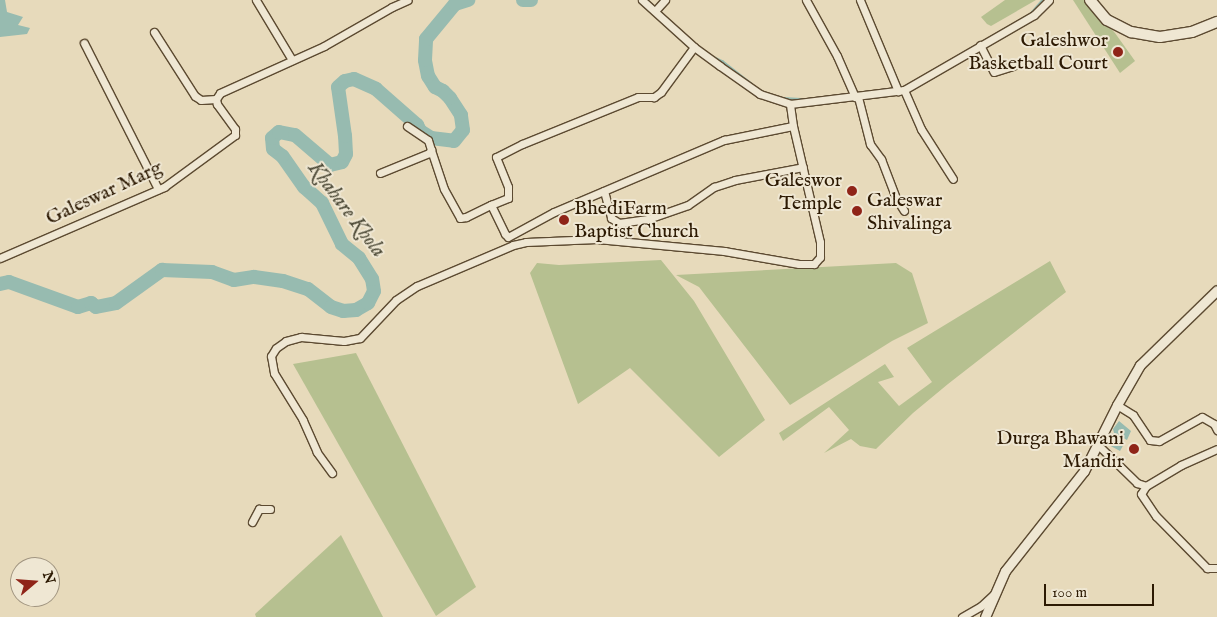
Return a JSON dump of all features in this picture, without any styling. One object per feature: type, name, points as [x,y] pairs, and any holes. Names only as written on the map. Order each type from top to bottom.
[{"type":"main road","points":[[1090,0],[1107,20],[1131,32],[1141,34],[1160,37],[1192,32],[1217,22]]},
{"type":"street","points":[[256,0],[292,60]]},
{"type":"street","points":[[154,32],[195,96],[201,100],[216,99],[220,93],[324,46],[392,7],[408,0]]},
{"type":"street","points":[[642,0],[694,47],[760,94],[790,104],[901,91],[939,72],[980,45],[1034,15],[1049,0]]},
{"type":"street","points":[[655,11],[665,0]]},
{"type":"street","points":[[806,0],[857,97],[870,144],[881,159],[896,198],[904,211]]},
{"type":"street","points":[[860,0],[901,91],[921,129],[953,179]]},
{"type":"street","points":[[84,42],[158,190]]},
{"type":"street","points":[[980,45],[994,72],[1014,66]]},
{"type":"street","points":[[407,126],[428,140],[444,189],[460,218],[466,217],[508,198],[508,187],[496,157],[500,154],[638,97],[654,97],[669,81],[694,47]]},
{"type":"street","name":"Galeswar Marg","points":[[0,258],[158,190],[235,135],[235,129],[216,99]]},
{"type":"street","points":[[332,473],[317,452],[303,420],[274,372],[272,356],[276,348],[286,341],[302,337],[344,341],[360,338],[396,300],[417,286],[513,245],[526,242],[597,239],[724,251],[799,264],[814,264],[820,257],[820,242],[792,126],[790,104]]},
{"type":"street","points":[[491,205],[508,237],[554,212],[724,140],[792,126]]},
{"type":"street","points":[[380,173],[429,153],[431,150]]},
{"type":"street","points":[[604,191],[611,218],[618,223],[648,219],[688,205],[714,186],[803,167]]},
{"type":"street","points":[[985,617],[1005,571],[1084,471],[1096,444],[1140,364],[1217,290]]},
{"type":"street","points":[[1117,405],[1133,415],[1150,440],[1159,441],[1202,417],[1214,424],[1217,430]]},
{"type":"street","points":[[1096,444],[1136,483],[1146,486]]},
{"type":"street","points":[[1217,449],[1198,460],[1181,465],[1146,486],[1142,494],[1156,516],[1207,568],[1217,568]]},
{"type":"street","points":[[252,522],[259,510],[270,509]]},
{"type":"street","points":[[962,617],[981,606],[994,594]]},
{"type":"green space","points":[[1005,0],[1036,0],[991,26],[987,24],[981,17]]},
{"type":"green space","points":[[1073,0],[1084,0],[1115,33],[1135,61],[1120,73]]},
{"type":"green space","points":[[661,260],[694,301],[765,420],[719,457],[630,368],[578,404],[530,273],[537,263],[559,265]]},
{"type":"green space","points":[[1050,261],[1066,292],[948,384],[913,413],[876,449],[860,446],[851,439],[824,453],[849,430],[829,407],[783,441],[779,433],[885,364],[894,377],[878,382],[899,406],[932,382],[907,348]]},
{"type":"green space","points":[[896,263],[912,273],[928,323],[892,341],[790,405],[699,287],[676,275]]},
{"type":"green space","points":[[356,353],[476,587],[436,616],[293,364]]},
{"type":"green space","points":[[341,535],[383,617],[256,617],[255,614]]},
{"type":"water","points":[[0,0],[5,0],[7,12],[23,17],[18,25],[30,28],[27,34],[0,37]]},
{"type":"water","points":[[1119,421],[1131,431],[1127,440],[1118,435],[1118,438],[1125,442],[1120,451],[1107,444],[1111,434],[1114,433],[1113,429]]},
{"type":"waterway","name":"Khahare Khola","points":[[0,284],[9,282],[78,307],[91,303],[96,307],[116,303],[162,270],[212,272],[234,280],[254,277],[283,281],[308,289],[331,307],[343,311],[356,310],[368,303],[374,291],[372,279],[359,258],[342,244],[322,203],[304,187],[282,156],[273,149],[272,138],[279,132],[295,135],[330,165],[342,162],[346,154],[338,87],[345,81],[354,79],[376,89],[417,125],[420,131],[431,138],[454,141],[463,130],[461,115],[450,98],[443,91],[435,87],[428,76],[425,60],[426,39],[455,4],[468,0]]},
{"type":"waterway","name":"Khahare Khola","points":[[523,0],[531,0]]},
{"type":"waterway","points":[[1030,14],[1042,0]]},
{"type":"waterway","points":[[959,55],[1004,29]]},
{"type":"waterway","points":[[713,57],[722,61],[751,84]]},
{"type":"waterway","points":[[783,98],[804,99]]},
{"type":"place","name":"Galeshwor Basketball Court","points":[[1118,52]]},
{"type":"place","name":"Galeswor Temple","points":[[852,191]]},
{"type":"place","name":"Galeswar Shivalinga","points":[[857,211]]},
{"type":"place","name":"BhediFarm Baptist Church","points":[[564,220]]},
{"type":"place","name":"Durga Bhawani Mandir","points":[[1134,449]]}]
